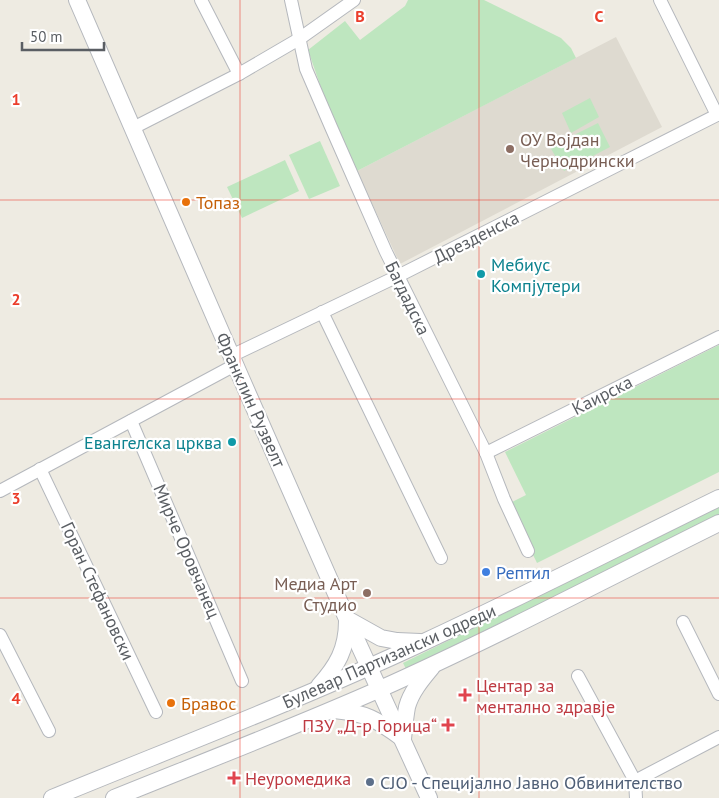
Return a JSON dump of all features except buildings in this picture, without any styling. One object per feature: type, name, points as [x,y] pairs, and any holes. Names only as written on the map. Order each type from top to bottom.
[{"type":"street","name":"Франклин Рузвелт","points":[[77,0],[347,619],[430,798]]},
{"type":"street","points":[[201,0],[238,74]]},
{"type":"street","name":"Багдадска","points":[[291,0],[306,69],[334,136],[386,252],[486,453],[504,499],[528,551]]},
{"type":"street","points":[[133,128],[238,74],[299,39],[354,0]]},
{"type":"street","points":[[660,0],[718,115]]},
{"type":"street","name":"Дрезденска","points":[[0,490],[131,421],[233,360],[322,312],[398,276],[718,115]]},
{"type":"street","points":[[322,312],[441,558]]},
{"type":"street","name":"Каирска","points":[[486,453],[719,337]]},
{"type":"street","name":"Мирче Оровчанец","points":[[131,421],[242,681]]},
{"type":"street","name":"Горан Стефановски","points":[[40,469],[156,712]]},
{"type":"street","name":"Булевар Партизански одреди","points":[[52,798],[316,690],[424,642],[719,498]]},
{"type":"street","name":"Булевар Партизански одреди","points":[[114,798],[331,710],[435,664],[719,523]]},
{"type":"street","points":[[316,690],[330,675],[340,659],[347,635],[347,619],[381,638],[397,641],[424,642]]},
{"type":"street","points":[[683,622],[719,694]]},
{"type":"street","points":[[0,635],[49,731]]},
{"type":"street","points":[[404,739],[409,701],[421,680],[435,664]]},
{"type":"street","points":[[578,676],[635,781],[636,798]]},
{"type":"street","points":[[331,710],[357,713],[371,717],[404,739]]},
{"type":"street","points":[[635,781],[719,737]]},
{"type":"shaded area","name":"ОУ Војдан Чернодрински","points":[[616,37],[662,127],[400,264],[357,171]]},
{"type":"green space","points":[[408,0],[484,0],[561,38],[571,48],[576,58],[357,171],[327,105],[308,50],[345,21],[360,40],[405,6]]},
{"type":"green space","points":[[590,98],[599,117],[571,133],[562,113]]},
{"type":"green space","points":[[598,123],[610,147],[564,171],[550,147]]},
{"type":"green space","points":[[320,141],[340,186],[309,199],[289,155]]},
{"type":"green space","points":[[285,160],[299,191],[242,218],[227,187]]},
{"type":"green space","points":[[719,345],[719,472],[537,563],[508,504],[526,495],[505,452]]},
{"type":"green space","points":[[719,507],[719,516],[406,669],[403,663]]},
{"type":"place","name":"ОУ Војдан Чернодрински","points":[[510,149]]},
{"type":"place","name":"Топаз","points":[[186,202]]},
{"type":"place","name":"Мебиус Компјутери","points":[[481,274]]},
{"type":"place","name":"Евангелска црква","points":[[232,442]]},
{"type":"place","name":"Рептил","points":[[486,572]]},
{"type":"place","name":"Медиа Арт Студио","points":[[367,593]]},
{"type":"place","name":"Центар за ментално здравје","points":[[465,695]]},
{"type":"place","name":"Бравос","points":[[171,703]]},
{"type":"place","name":"ПЗУ „Д-р Горица“","points":[[448,725]]},
{"type":"place","name":"Неуромедика","points":[[234,778]]},
{"type":"place","name":"СЈО - Специјално Јавно Обвинителство","points":[[370,782]]}]
